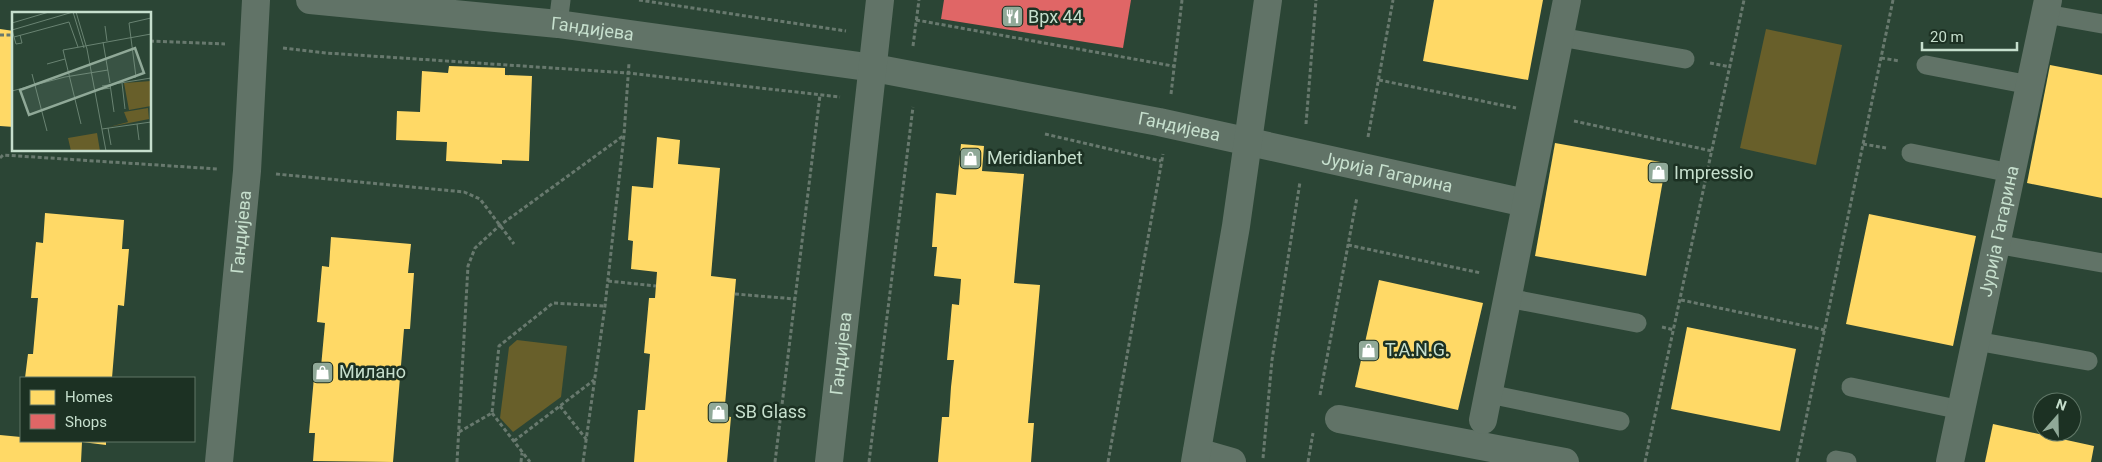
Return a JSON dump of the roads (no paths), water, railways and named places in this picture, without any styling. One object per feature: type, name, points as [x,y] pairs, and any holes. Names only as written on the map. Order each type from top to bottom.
[{"type":"street","name":"Гандијева","points":[[219,462],[247,171],[256,0]]},
{"type":"street","name":"Гандијева","points":[[310,0],[559,12],[630,35],[910,74],[1248,142]]},
{"type":"street","points":[[874,68],[880,0]]},
{"type":"street","points":[[1232,462],[1196,457],[1248,142],[1268,0]]},
{"type":"street","points":[[1479,442],[1567,0]]},
{"type":"street","name":"Јурија Гагарина","points":[[1950,462],[2047,7]]},
{"type":"street","name":"Гандијева","points":[[829,462],[874,68]]},
{"type":"street","name":"Јурија Гагарина","points":[[1248,142],[1526,203]]},
{"type":"street","points":[[1327,422],[1479,442],[1565,462]]},
{"type":"lane","points":[[2047,7],[2102,24]]},
{"type":"lane","points":[[1560,37],[1685,59]]},
{"type":"lane","points":[[1926,65],[2030,85]]},
{"type":"lane","points":[[1911,153],[2011,173]]},
{"type":"lane","points":[[1996,244],[2102,263]]},
{"type":"lane","points":[[1510,288],[1637,323]]},
{"type":"lane","points":[[1976,341],[2088,361]]},
{"type":"lane","points":[[1851,387],[1962,410]]},
{"type":"lane","points":[[1489,394],[1620,421]]},
{"type":"place","name":"Врх 44","points":[[1012,17]]},
{"type":"place","name":"Meridianbet","points":[[971,158]]},
{"type":"place","name":"Impressio","points":[[1658,173]]},
{"type":"place","name":"T.A.N.G.","points":[[1369,350]]},
{"type":"place","name":"Милано","points":[[323,372]]},
{"type":"place","name":"SB Glass","points":[[719,412]]}]
